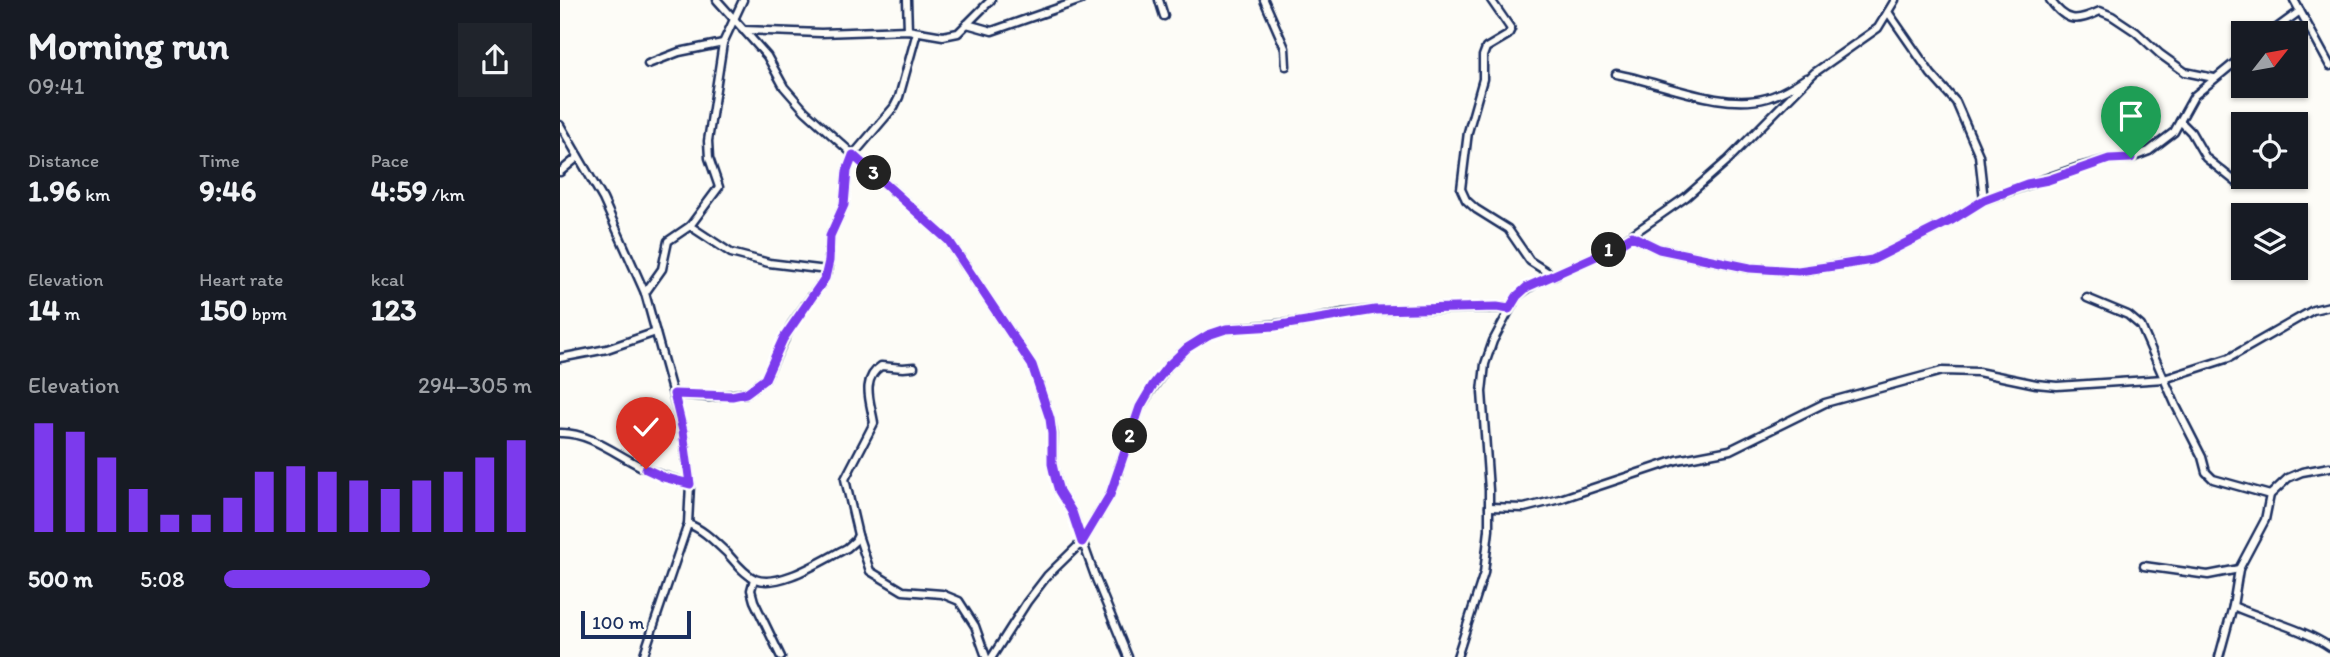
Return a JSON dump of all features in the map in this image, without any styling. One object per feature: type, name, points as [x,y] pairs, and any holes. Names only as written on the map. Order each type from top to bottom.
[{"type":"street","points":[[717,0],[767,56],[785,87],[805,111],[949,241],[1032,365],[1050,419],[1052,464],[1059,491],[1072,512],[1128,657]]},
{"type":"street","points":[[645,293],[662,269],[668,241],[690,226],[719,187],[709,158],[708,141],[723,43],[743,0]]},
{"type":"street","points":[[907,0],[908,30]]},
{"type":"street","points":[[743,30],[821,33],[908,30],[943,36],[958,33],[991,0]]},
{"type":"street","points":[[967,24],[992,31],[1081,0]]},
{"type":"street","points":[[1159,0],[1164,16]]},
{"type":"street","points":[[1264,0],[1284,48],[1286,66]]},
{"type":"street","points":[[1491,0],[1511,29],[1508,35],[1486,48],[1483,56],[1483,79],[1468,132],[1461,189],[1466,200],[1476,209],[1508,229],[1530,261],[1552,275]]},
{"type":"street","points":[[1616,74],[1714,98],[1752,100],[1779,93],[1814,73],[1878,28],[1895,0]]},
{"type":"street","points":[[2050,0],[2070,19],[2081,20],[2100,11],[2112,16],[2185,72],[2214,78]]},
{"type":"street","points":[[2294,0],[2330,66]]},
{"type":"street","points":[[2286,21],[2300,11]]},
{"type":"street","points":[[1888,12],[1931,74],[1956,102],[1979,155],[1984,200]]},
{"type":"street","points":[[674,394],[732,396],[746,393],[759,386],[770,371],[788,332],[827,270],[830,236],[844,205],[847,171],[853,155],[894,107],[917,32]]},
{"type":"street","points":[[648,64],[679,52],[723,43]]},
{"type":"street","points":[[1632,236],[1659,249],[1750,268],[1798,271],[1872,260],[1952,220],[1984,200],[2079,167],[2109,159],[2131,158],[2164,142],[2174,132],[2194,96],[2231,65]]},
{"type":"street","points":[[1457,657],[1484,573],[1489,507],[1482,392],[1485,365],[1493,341],[1509,309],[1527,287],[1610,250],[1686,197],[1814,73]]},
{"type":"street","points":[[2180,121],[2191,132],[2206,158],[2231,178]]},
{"type":"street","points":[[560,125],[603,199],[645,293],[683,431],[690,484],[688,524],[643,657]]},
{"type":"street","points":[[560,172],[578,157]]},
{"type":"street","points":[[690,226],[731,253],[769,263],[827,270]]},
{"type":"street","points":[[2087,298],[2128,315],[2141,326],[2202,457],[2206,472],[2213,478],[2270,495]]},
{"type":"street","points":[[1489,507],[1524,508],[1560,499],[1677,460],[1730,450],[1825,403],[1942,371],[1978,372],[2057,386],[2164,379],[2229,358],[2313,310],[2330,306]]},
{"type":"street","points":[[992,657],[1047,576],[1082,542],[1110,495],[1140,407],[1168,366],[1187,348],[1208,335],[1226,329],[1275,326],[1375,310],[1509,309]]},
{"type":"street","points":[[560,358],[607,349],[656,332]]},
{"type":"street","points":[[914,367],[881,366],[874,371],[869,381],[869,403],[874,423],[845,479],[858,535],[870,570],[903,591],[942,593],[959,601],[975,626],[986,657]]},
{"type":"street","points":[[560,433],[579,436],[663,477],[690,484]]},
{"type":"street","points":[[2219,657],[2234,606],[2239,569],[2265,520],[2270,495],[2288,478],[2302,472],[2330,467]]},
{"type":"street","points":[[688,524],[706,534],[754,579],[771,582],[788,577],[846,548],[858,535]]},
{"type":"street","points":[[2144,566],[2208,575],[2239,569]]},
{"type":"street","points":[[754,579],[751,590],[754,601],[781,657]]},
{"type":"street","points":[[2234,606],[2259,618],[2319,639],[2330,647]]},
{"type":"route","points":[[646,469],[690,484],[683,431],[674,394],[732,396],[746,393],[765,379],[783,339],[825,278],[830,236],[844,205],[847,171],[853,155],[949,241],[1032,365],[1050,419],[1055,477],[1059,491],[1072,512],[1082,542],[1110,495],[1140,407],[1153,385],[1187,348],[1208,335],[1226,329],[1275,326],[1375,310],[1509,309],[1527,287],[1610,250],[1632,236],[1659,249],[1750,268],[1798,271],[1872,260],[1952,220],[1984,200],[2001,196],[2027,184],[2048,180],[2079,167],[2109,159],[2131,158]]}]
